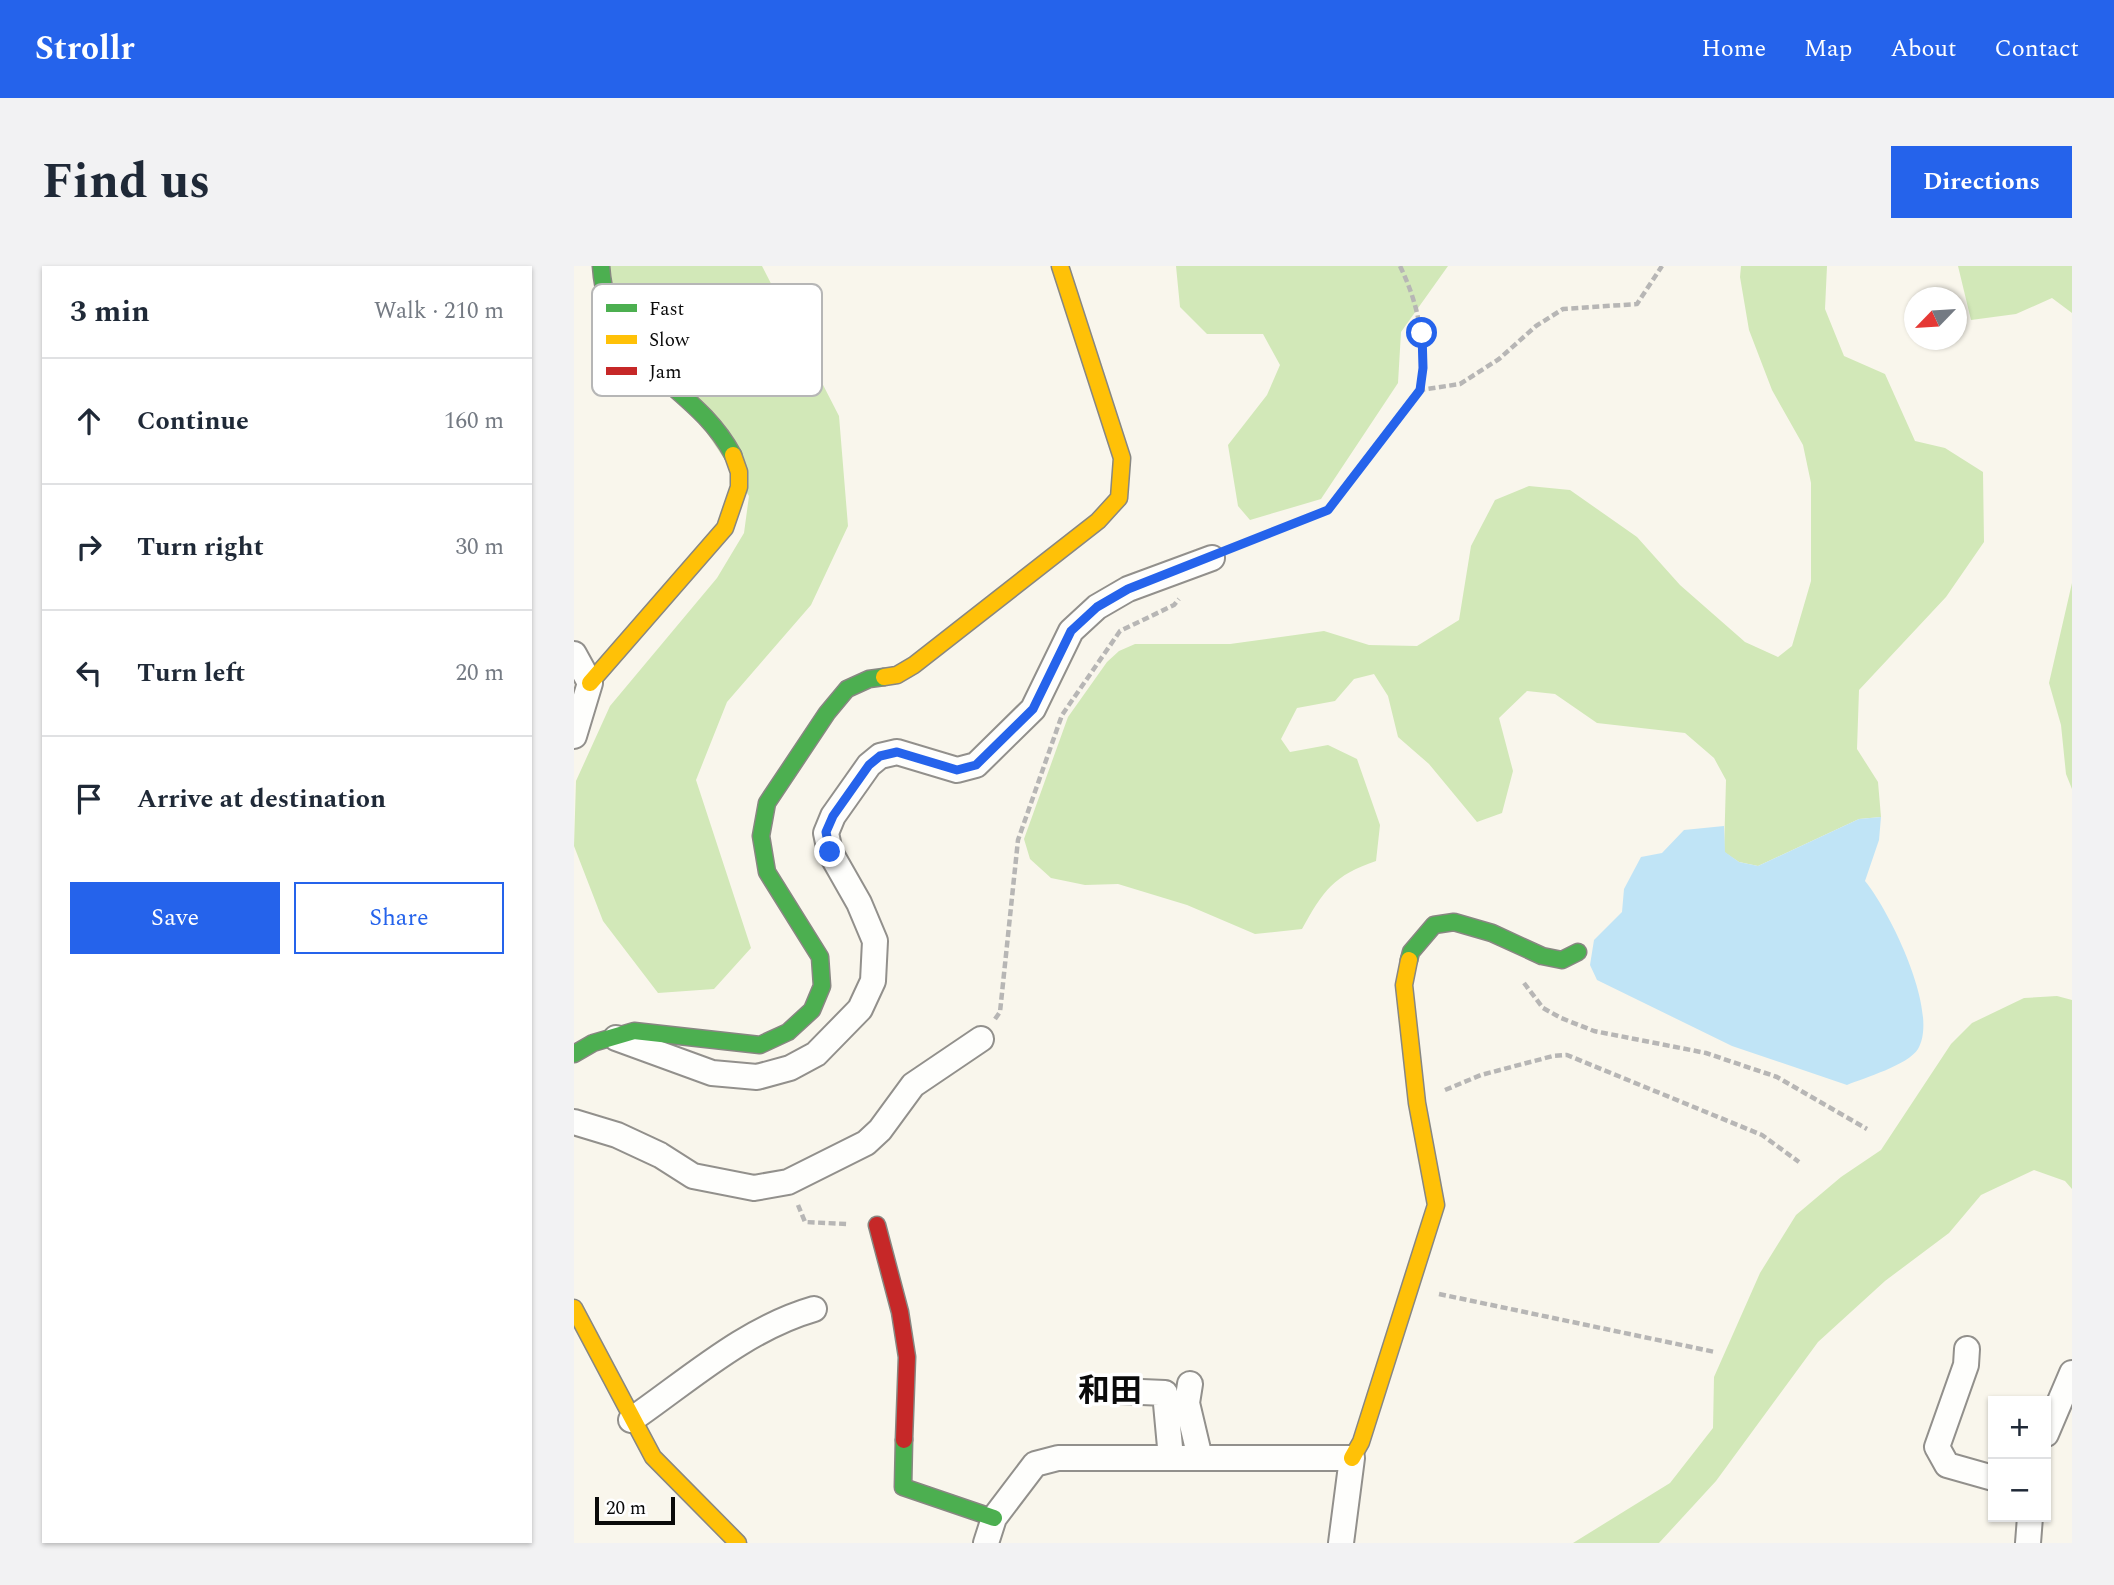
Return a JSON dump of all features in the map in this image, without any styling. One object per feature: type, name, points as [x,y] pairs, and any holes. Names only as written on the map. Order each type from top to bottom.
[{"type":"street","points":[[601,266],[603,284]]},
{"type":"street","points":[[574,1054],[593,1043],[634,1031],[760,1045],[788,1032],[812,1010],[822,986],[820,957],[767,872],[761,836],[767,803],[827,713],[847,689],[869,679],[897,674],[915,666],[1098,522],[1119,498],[1122,458],[1060,266]]},
{"type":"street","points":[[574,736],[590,683],[725,528],[739,498],[739,471],[725,440],[681,396]]},
{"type":"street","points":[[612,1037],[712,1073],[757,1077],[790,1068],[817,1054],[860,1009],[873,981],[875,942],[859,903],[830,852],[826,832],[833,816],[869,765],[880,756],[897,752],[957,770],[976,765],[1033,709],[1071,631],[1097,607],[1128,589],[1212,558]]},
{"type":"street","points":[[574,654],[590,683]]},
{"type":"street","points":[[1341,1543],[1352,1458],[1361,1442],[1436,1205],[1417,1103],[1404,985],[1411,952],[1434,925],[1454,922],[1479,929],[1542,956],[1562,960],[1578,952]]},
{"type":"street","points":[[574,1122],[617,1135],[660,1155],[693,1176],[754,1188],[788,1182],[866,1143],[913,1085],[981,1039]]},
{"type":"street","points":[[877,1224],[900,1312],[907,1357],[903,1487],[994,1518]]},
{"type":"street","points":[[574,1308],[631,1420],[653,1457],[738,1543]]},
{"type":"street","points":[[631,1420],[756,1332],[814,1309]]},
{"type":"street","points":[[1967,1349],[1966,1365],[1937,1447],[1947,1465],[1988,1477]]},
{"type":"street","points":[[2051,1422],[2072,1373]]},
{"type":"street","points":[[1190,1384],[1187,1403],[1200,1458]]},
{"type":"street","points":[[1095,1390],[1165,1392],[1171,1458]]},
{"type":"street","points":[[986,1543],[994,1518],[1035,1464],[1058,1458],[1352,1458]]},
{"type":"street","points":[[2028,1543],[2030,1522]]},
{"type":"path","points":[[1212,558],[1328,510],[1420,390],[1423,368],[1422,333],[1400,266]]},
{"type":"path","points":[[1420,390],[1460,384],[1499,359],[1536,326],[1563,309],[1637,304],[1662,266]]},
{"type":"path","points":[[981,1039],[1000,1012],[1018,839],[1062,715],[1120,631],[1174,605],[1181,596]]},
{"type":"path","points":[[1520,979],[1543,1008],[1561,1018],[1594,1031],[1706,1053],[1777,1077],[1867,1129]]},
{"type":"path","points":[[1417,1103],[1481,1075],[1553,1056],[1567,1055],[1762,1135],[1799,1162]]},
{"type":"path","points":[[788,1182],[805,1222],[877,1224]]},
{"type":"path","points":[[1410,1287],[1715,1352]]},
{"type":"green space","points":[[601,266],[762,266],[771,284],[612,284]]},
{"type":"green space","points":[[1176,266],[1448,266],[1401,332],[1398,383],[1321,499],[1250,520],[1238,506],[1228,445],[1267,395],[1280,365],[1263,334],[1207,334],[1180,307]]},
{"type":"green space","points":[[1741,266],[1827,266],[1825,309],[1844,356],[1885,374],[1915,441],[1945,448],[1983,472],[1984,542],[1946,597],[1859,690],[1857,749],[1878,782],[1881,817],[1859,819],[1758,866],[1739,862],[1724,852],[1726,780],[1714,758],[1685,733],[1597,723],[1555,694],[1527,691],[1499,718],[1513,771],[1502,813],[1477,822],[1429,764],[1398,737],[1388,696],[1374,674],[1354,679],[1335,701],[1297,708],[1281,739],[1290,752],[1328,745],[1357,759],[1380,825],[1376,861],[1350,872],[1331,886],[1302,929],[1255,934],[1187,905],[1118,884],[1085,885],[1051,878],[1030,859],[1024,839],[1068,717],[1107,662],[1119,651],[1135,644],[1230,644],[1324,631],[1369,645],[1417,646],[1459,620],[1471,546],[1495,500],[1529,486],[1570,490],[1637,537],[1680,585],[1745,642],[1778,657],[1792,646],[1811,581],[1811,483],[1803,445],[1772,390],[1749,330],[1740,277]]},
{"type":"green space","points":[[1958,266],[2072,266],[2072,313],[2052,298],[2016,314],[1971,320],[1967,287],[1963,287]]},
{"type":"green space","points":[[822,383],[839,416],[848,526],[811,605],[727,702],[696,780],[751,948],[714,989],[658,993],[603,921],[574,846],[576,781],[610,706],[717,578],[744,533],[749,496],[682,396],[822,396]]},
{"type":"green space","points":[[2072,583],[2072,789],[2066,774],[2061,725],[2049,683]]},
{"type":"green space","points":[[2057,996],[2072,1000],[2072,1189],[2065,1181],[2034,1170],[1981,1195],[1949,1233],[1885,1281],[1818,1342],[1716,1481],[1659,1543],[1573,1543],[1670,1483],[1713,1428],[1714,1377],[1760,1273],[1796,1215],[1841,1177],[1881,1150],[1951,1044],[1972,1023],[2024,998]]},
{"type":"water","points":[[1881,817],[1879,840],[1865,881],[1898,937],[1917,987],[1923,1032],[1918,1049],[1905,1060],[1847,1085],[1732,1046],[1597,980],[1590,965],[1594,940],[1622,912],[1624,889],[1641,857],[1662,853],[1684,830],[1724,826],[1725,852],[1739,862],[1758,866],[1859,819]]},
{"type":"traffic: fast","points":[[601,266],[604,284]]},
{"type":"traffic: fast","points":[[683,396],[716,430],[733,455]]},
{"type":"traffic: fast","points":[[574,1054],[593,1043],[634,1031],[760,1045],[788,1032],[812,1010],[822,986],[820,957],[767,872],[761,836],[767,803],[827,713],[847,689],[869,679],[884,677]]},
{"type":"traffic: fast","points":[[1409,960],[1411,952],[1434,925],[1454,922],[1492,933],[1542,956],[1562,960],[1578,952]]},
{"type":"traffic: fast","points":[[904,1440],[903,1487],[994,1518]]},
{"type":"traffic: slow","points":[[884,677],[897,675],[914,665],[1098,521],[1119,498],[1122,458],[1060,266]]},
{"type":"traffic: slow","points":[[590,683],[725,528],[739,487],[739,472],[733,455]]},
{"type":"traffic: slow","points":[[1352,1458],[1361,1442],[1436,1205],[1417,1103],[1404,985],[1409,960]]},
{"type":"traffic: slow","points":[[574,1308],[653,1457],[738,1543]]},
{"type":"traffic: jam","points":[[877,1225],[900,1312],[907,1357],[904,1440]]},
{"type":"district","name":"和田","points":[[1110,1390]]},
{"type":"route","points":[[830,852],[826,832],[833,816],[869,765],[880,756],[897,752],[957,770],[976,765],[1033,709],[1071,631],[1097,607],[1128,589],[1328,510],[1420,390],[1423,368],[1422,333]]}]
